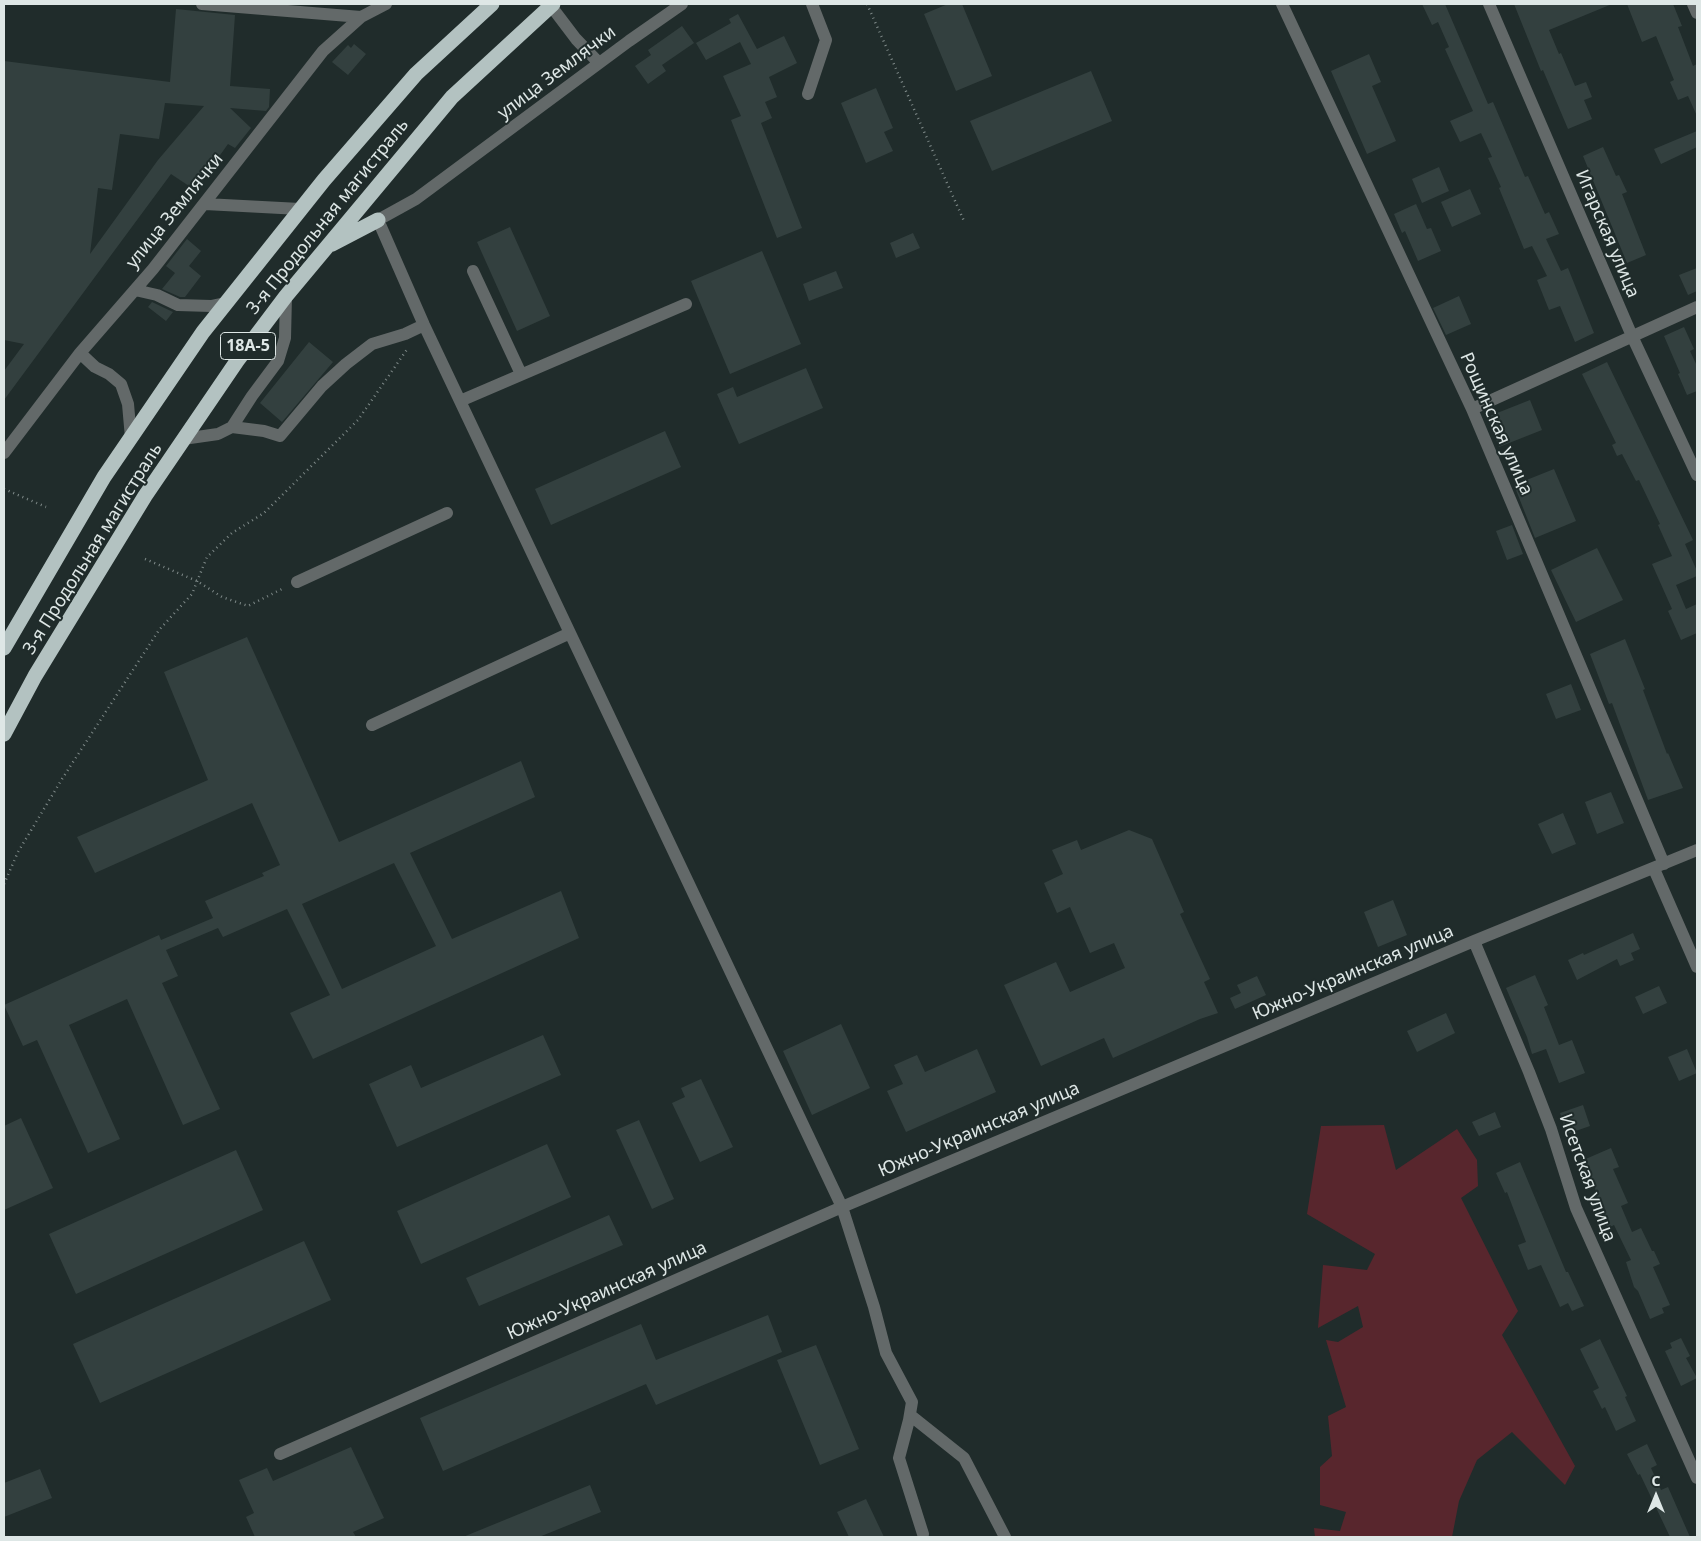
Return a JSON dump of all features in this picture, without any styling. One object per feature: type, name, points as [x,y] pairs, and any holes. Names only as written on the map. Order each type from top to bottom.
[{"type":"highway","name":"3-я Продольная магистраль","points":[[4,648],[104,477],[203,332],[324,180],[416,74],[492,4]]},
{"type":"highway","name":"3-я Продольная магистраль","points":[[4,734],[40,668],[145,496],[237,360],[326,247],[452,97],[552,5]]},
{"type":"highway","points":[[326,247],[378,220]]},
{"type":"street","points":[[202,4],[361,17]]},
{"type":"street","name":"улица Землячки","points":[[4,453],[80,353],[135,290],[205,204],[323,51],[361,17],[386,4]]},
{"type":"street","name":"улица Землячки","points":[[378,220],[416,199],[682,4]]},
{"type":"street","points":[[808,94],[826,40],[812,4]]},
{"type":"street","name":"Рощинская улица","points":[[1282,4],[1472,409],[1659,866],[1697,967]]},
{"type":"street","name":"Игарская улица","points":[[1489,4],[1632,336],[1697,475]]},
{"type":"street","points":[[1693,4],[1697,13]]},
{"type":"street","points":[[552,5],[576,39],[599,63]]},
{"type":"street","points":[[205,204],[300,210]]},
{"type":"street","points":[[378,220],[424,325],[842,1207],[874,1307],[886,1353],[912,1402],[899,1458],[923,1534]]},
{"type":"street","points":[[473,271],[521,374]]},
{"type":"street","points":[[135,290],[158,295],[178,305],[211,306],[225,304]]},
{"type":"street","points":[[184,440],[218,434],[232,427],[278,361],[285,338],[286,296]]},
{"type":"street","points":[[460,401],[686,304]]},
{"type":"street","points":[[1472,409],[1697,307]]},
{"type":"street","points":[[232,427],[264,431],[280,436],[322,386],[346,364],[372,344],[405,334],[424,325]]},
{"type":"street","points":[[80,353],[95,367],[109,374],[122,384],[128,404],[131,438]]},
{"type":"street","points":[[297,582],[447,513]]},
{"type":"street","points":[[372,725],[570,633]]},
{"type":"street","name":"Южно-Украинская улица","points":[[280,1454],[842,1207],[1474,941],[1697,850]]},
{"type":"street","name":"Исетская улица","points":[[1474,941],[1551,1129],[1576,1208],[1697,1478]]},
{"type":"street","points":[[910,1415],[964,1458],[1005,1537]]},
{"type":"path","points":[[867,4],[964,221]]},
{"type":"path","points":[[4,884],[18,852],[62,778],[158,630],[192,594],[208,557],[232,533],[264,513],[358,420],[424,325]]},
{"type":"path","points":[[4,489],[46,507]]},
{"type":"path","points":[[145,559],[197,581],[222,597],[248,606],[297,582]]},
{"type":"shaded area","points":[[1384,1125],[1396,1170],[1457,1129],[1477,1160],[1478,1186],[1461,1198],[1518,1311],[1502,1335],[1575,1466],[1565,1485],[1512,1432],[1477,1460],[1459,1501],[1452,1537],[1315,1537],[1314,1528],[1340,1531],[1346,1512],[1320,1505],[1320,1467],[1332,1456],[1328,1416],[1346,1407],[1326,1340],[1338,1342],[1363,1327],[1358,1306],[1318,1328],[1323,1265],[1367,1270],[1375,1254],[1307,1214],[1321,1126]]},
{"type":"building","points":[[948,4],[962,4],[992,76],[956,91],[924,14]]},
{"type":"building","points":[[1422,4],[1445,4],[1488,104],[1493,102],[1525,177],[1528,176],[1545,214],[1549,212],[1559,234],[1546,239],[1561,271],[1568,268],[1594,333],[1575,342],[1560,306],[1549,310],[1537,280],[1547,276],[1532,246],[1524,249],[1499,188],[1501,187],[1488,158],[1492,157],[1481,133],[1460,142],[1450,121],[1473,111],[1445,49],[1449,47],[1438,22],[1432,25]]},
{"type":"building","points":[[1514,4],[1612,4],[1549,30],[1575,86],[1586,82],[1592,97],[1584,100],[1592,119],[1568,129],[1543,70],[1541,71]]},
{"type":"building","points":[[1627,4],[1673,4],[1682,26],[1678,27],[1693,66],[1697,64],[1697,116],[1688,96],[1678,100],[1670,82],[1674,80],[1656,36],[1642,42]]},
{"type":"building","points":[[176,9],[235,15],[230,86],[270,89],[269,107],[266,111],[230,108],[251,128],[235,148],[228,144],[218,158],[214,155],[192,188],[171,174],[4,400],[4,371],[24,344],[4,340],[4,61],[170,82]],"holes":[[[165,103],[204,106],[158,160],[90,254],[98,188],[112,190],[120,134],[159,139]]]},
{"type":"building","points":[[738,14],[757,49],[784,36],[797,63],[769,77],[777,97],[765,102],[772,118],[761,123],[802,228],[777,238],[731,120],[741,116],[723,76],[751,64],[740,42],[706,60],[696,43],[731,23],[729,19]]},
{"type":"building","points":[[682,26],[694,43],[662,65],[666,71],[648,84],[635,66],[651,55],[648,50]]},
{"type":"building","points":[[354,44],[366,54],[348,75],[332,62],[348,45],[351,48]]},
{"type":"building","points":[[1369,54],[1381,82],[1372,86],[1396,141],[1367,154],[1331,71]]},
{"type":"building","points":[[1091,71],[1112,121],[992,171],[970,121]]},
{"type":"building","points":[[876,88],[893,128],[884,132],[893,151],[866,163],[841,103]]},
{"type":"building","points":[[1697,131],[1697,147],[1661,164],[1654,149]]},
{"type":"building","points":[[1603,147],[1616,176],[1619,175],[1627,192],[1622,194],[1646,255],[1627,263],[1583,156]]},
{"type":"building","points":[[1439,167],[1449,191],[1422,203],[1412,179]]},
{"type":"building","points":[[1470,189],[1481,214],[1452,227],[1441,202]]},
{"type":"building","points":[[1416,204],[1427,229],[1431,228],[1441,251],[1418,261],[1405,231],[1402,233],[1394,214]]},
{"type":"building","points":[[510,227],[550,316],[517,331],[477,242]]},
{"type":"building","points":[[913,233],[920,248],[896,258],[890,243]]},
{"type":"building","points":[[187,239],[201,251],[189,266],[201,276],[185,297],[180,297],[162,289],[175,273],[166,266]]},
{"type":"building","points":[[762,251],[801,344],[730,374],[691,281]]},
{"type":"building","points":[[1697,268],[1697,291],[1688,295],[1679,275]]},
{"type":"building","points":[[836,271],[843,288],[809,301],[803,284]]},
{"type":"building","points":[[1459,296],[1471,324],[1446,335],[1433,308]]},
{"type":"building","points":[[152,302],[173,312],[166,321],[148,307]]},
{"type":"building","points":[[1684,327],[1694,349],[1690,351],[1697,366],[1697,391],[1687,395],[1664,336]]},
{"type":"building","points":[[309,342],[333,362],[282,422],[260,403]]},
{"type":"building","points":[[1607,362],[1693,540],[1685,544],[1697,571],[1697,576],[1676,585],[1686,609],[1697,604],[1697,633],[1681,640],[1668,611],[1672,609],[1652,564],[1672,556],[1658,525],[1660,524],[1639,480],[1636,481],[1622,454],[1617,456],[1612,445],[1616,443],[1582,374]]},
{"type":"building","points":[[806,368],[823,408],[739,444],[717,394],[733,387],[737,397]]},
{"type":"building","points":[[1530,400],[1542,430],[1499,447],[1487,417]]},
{"type":"building","points":[[665,431],[681,467],[551,525],[535,489]]},
{"type":"building","points":[[1554,469],[1576,521],[1535,538],[1514,485]]},
{"type":"building","points":[[1512,525],[1523,554],[1507,560],[1496,531]]},
{"type":"building","points":[[1597,548],[1623,600],[1576,622],[1551,570]]},
{"type":"building","points":[[247,637],[339,842],[521,761],[535,797],[410,853],[452,939],[561,891],[579,938],[313,1059],[290,1013],[330,995],[287,909],[223,937],[218,928],[166,950],[178,976],[162,983],[220,1109],[183,1125],[127,999],[69,1025],[120,1139],[88,1153],[37,1040],[23,1046],[4,1005],[159,935],[161,940],[213,918],[205,901],[264,876],[262,873],[280,865],[252,803],[95,873],[77,837],[208,780],[164,672]],"holes":[[[394,863],[436,946],[342,989],[302,904]]]},
{"type":"building","points":[[1625,639],[1645,689],[1643,690],[1667,754],[1683,788],[1648,800],[1612,703],[1609,704],[1590,654]]},
{"type":"building","points":[[1571,684],[1581,710],[1556,719],[1546,694]]},
{"type":"building","points":[[1611,792],[1624,823],[1597,834],[1585,802]]},
{"type":"building","points":[[1563,813],[1576,844],[1552,854],[1538,824]]},
{"type":"building","points":[[1129,830],[1152,839],[1184,912],[1180,914],[1210,979],[1204,982],[1218,1013],[1200,1019],[1113,1058],[1104,1038],[1041,1066],[1004,985],[1056,962],[1070,992],[1125,968],[1114,943],[1090,953],[1070,907],[1057,913],[1044,883],[1063,874],[1052,850],[1077,840],[1081,850]]},
{"type":"building","points":[[1393,900],[1407,935],[1378,947],[1364,912]]},
{"type":"building","points":[[1633,933],[1640,949],[1631,953],[1634,960],[1620,966],[1617,959],[1577,980],[1568,960],[1583,953],[1584,955]]},
{"type":"building","points":[[1535,975],[1548,1005],[1544,1007],[1559,1045],[1572,1040],[1585,1073],[1559,1083],[1546,1049],[1532,1054],[1527,1037],[1506,988]]},
{"type":"building","points":[[1257,976],[1266,995],[1235,1009],[1230,998],[1241,993],[1237,985]]},
{"type":"building","points":[[1659,986],[1667,1003],[1643,1014],[1635,997]]},
{"type":"building","points":[[1446,1013],[1455,1033],[1417,1052],[1407,1031]]},
{"type":"building","points":[[841,1024],[870,1088],[812,1115],[783,1051]]},
{"type":"building","points":[[543,1035],[561,1075],[397,1147],[369,1084],[411,1065],[421,1088]]},
{"type":"building","points":[[977,1049],[996,1092],[906,1132],[887,1091],[903,1084],[894,1065],[917,1055],[925,1072]]},
{"type":"building","points":[[1687,1049],[1697,1073],[1679,1081],[1668,1057]]},
{"type":"building","points":[[701,1079],[733,1147],[700,1162],[672,1103],[685,1097],[681,1088]]},
{"type":"building","points":[[1583,1105],[1590,1126],[1567,1134],[1560,1113]]},
{"type":"building","points":[[1495,1112],[1501,1127],[1479,1136],[1472,1122]]},
{"type":"building","points":[[21,1118],[53,1188],[4,1210],[4,1126]]},
{"type":"building","points":[[639,1120],[674,1199],[652,1209],[616,1130]]},
{"type":"building","points":[[547,1144],[571,1197],[421,1264],[397,1211]]},
{"type":"building","points":[[1611,1148],[1619,1167],[1613,1169],[1628,1203],[1621,1206],[1632,1232],[1641,1228],[1652,1251],[1654,1251],[1660,1264],[1653,1267],[1670,1305],[1662,1308],[1664,1313],[1650,1319],[1638,1291],[1634,1287],[1626,1262],[1631,1260],[1614,1225],[1608,1228],[1601,1218],[1593,1178],[1589,1179],[1581,1161]]},
{"type":"building","points":[[236,1150],[263,1210],[76,1294],[49,1234]]},
{"type":"building","points":[[1520,1162],[1566,1272],[1568,1272],[1584,1306],[1572,1311],[1568,1303],[1560,1307],[1541,1265],[1528,1270],[1518,1245],[1526,1242],[1507,1192],[1505,1193],[1496,1173]]},
{"type":"building","points":[[609,1215],[623,1245],[479,1306],[466,1278]]},
{"type":"building","points":[[304,1241],[331,1300],[100,1403],[73,1344]]},
{"type":"building","points":[[768,1315],[782,1352],[656,1405],[646,1384],[443,1471],[420,1418],[641,1324],[656,1360]]},
{"type":"building","points":[[1681,1338],[1690,1356],[1686,1358],[1697,1378],[1681,1386],[1665,1351],[1672,1348],[1670,1343]]},
{"type":"building","points":[[1600,1339],[1627,1396],[1625,1397],[1636,1421],[1616,1431],[1605,1407],[1602,1409],[1593,1391],[1599,1388],[1580,1349]]},
{"type":"building","points":[[816,1345],[859,1449],[820,1465],[777,1360]]},
{"type":"building","points":[[1647,1444],[1657,1465],[1651,1468],[1661,1490],[1668,1487],[1690,1537],[1670,1537],[1640,1474],[1638,1475],[1627,1454]]},
{"type":"building","points":[[351,1447],[384,1518],[353,1532],[356,1537],[255,1537],[246,1517],[254,1513],[239,1480],[267,1468],[273,1481]]},
{"type":"building","points":[[40,1469],[52,1498],[4,1517],[4,1483]]},
{"type":"building","points":[[590,1485],[601,1512],[539,1537],[463,1537]]},
{"type":"building","points":[[866,1499],[884,1537],[849,1537],[837,1512]]}]
